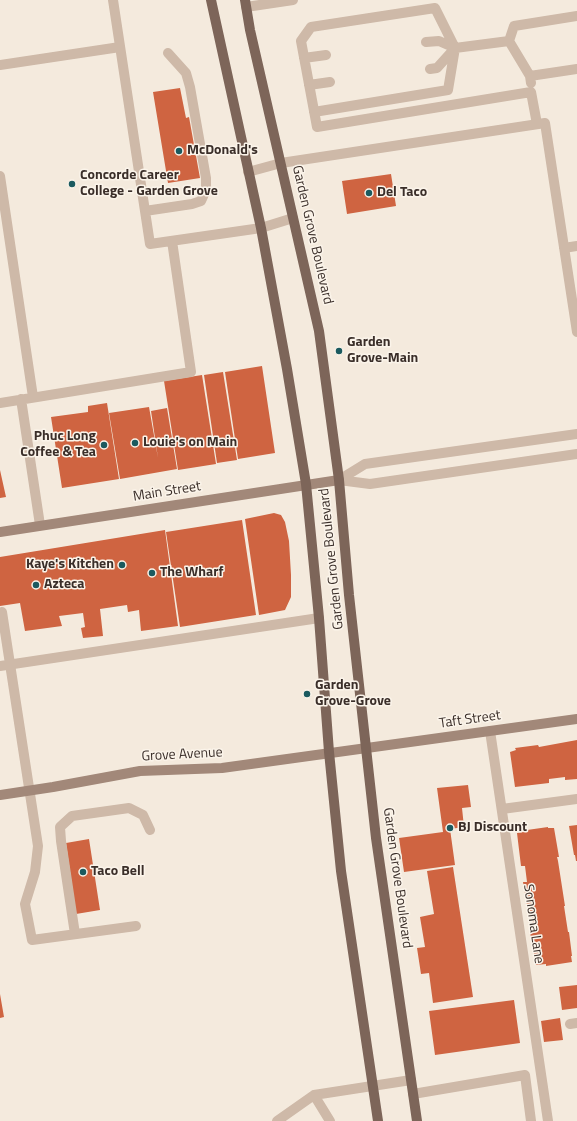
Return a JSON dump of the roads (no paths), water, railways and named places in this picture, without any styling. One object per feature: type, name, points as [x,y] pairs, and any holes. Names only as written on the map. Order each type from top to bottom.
[{"type":"main road","name":"Garden Grove Boulevard","points":[[211,0],[261,228],[306,484],[319,618],[329,752],[341,871],[378,1121]]},
{"type":"main road","name":"Garden Grove Boulevard","points":[[246,4],[250,30],[319,331],[338,480],[349,595],[378,853],[417,1121]]},
{"type":"street","points":[[113,0],[150,244],[261,228],[293,218]]},
{"type":"street","points":[[246,4],[293,0]]},
{"type":"street","points":[[314,112],[448,90],[455,48],[435,8],[311,27],[301,41],[314,112],[317,127],[531,92]]},
{"type":"street","points":[[537,124],[531,92],[530,76],[509,41],[514,26],[577,16]]},
{"type":"street","points":[[426,42],[439,41],[455,48],[509,41]]},
{"type":"street","points":[[0,65],[120,47]]},
{"type":"street","points":[[430,69],[437,68],[455,48]]},
{"type":"street","points":[[145,211],[192,204],[201,201],[206,190],[206,178],[190,87],[186,73],[168,53]]},
{"type":"street","points":[[304,58],[326,55]]},
{"type":"street","points":[[530,76],[577,70]]},
{"type":"street","points":[[309,85],[330,82]]},
{"type":"street","points":[[248,172],[281,163],[545,123],[577,332]]},
{"type":"street","points":[[0,176],[33,397]]},
{"type":"street","points":[[0,402],[191,372],[172,241]]},
{"type":"street","points":[[564,248],[577,246]]},
{"type":"street","points":[[21,399],[40,525]]},
{"type":"street","points":[[338,480],[365,464],[577,434]]},
{"type":"street","points":[[338,480],[370,484],[577,454]]},
{"type":"street","name":"Main Street","points":[[0,532],[338,480]]},
{"type":"street","points":[[2,612],[5,665],[38,846],[35,872],[26,904],[32,940],[136,926]]},
{"type":"street","points":[[5,665],[319,618]]},
{"type":"street","name":"Taft Street","points":[[366,748],[577,719]]},
{"type":"street","name":"Sonoma Lane","points":[[490,731],[548,1121]]},
{"type":"street","name":"Grove Avenue","points":[[0,795],[140,771],[222,768],[366,748]]},
{"type":"street","points":[[502,809],[577,799]]},
{"type":"street","points":[[75,934],[60,826],[72,816],[129,808],[142,815],[150,830]]},
{"type":"street","points":[[413,1094],[525,1075],[531,1121]]},
{"type":"street","points":[[276,1121],[314,1095],[411,1080]]},
{"type":"street","points":[[314,1095],[330,1121]]},
{"type":"place","name":"McDonald's","points":[[179,151]]},
{"type":"place","name":"Concorde Career College - Garden Grove","points":[[72,184]]},
{"type":"place","name":"Del Taco","points":[[369,193]]},
{"type":"place","name":"Garden Grove-Main","points":[[339,351]]},
{"type":"place","name":"Louie's on Main","points":[[135,443]]},
{"type":"place","name":"Phuc Long Coffee & Tea","points":[[104,445]]},
{"type":"place","name":"Kaye's Kitchen","points":[[122,565]]},
{"type":"place","name":"The Wharf","points":[[152,573]]},
{"type":"place","name":"Azteca","points":[[36,585]]},
{"type":"place","name":"Garden Grove-Grove","points":[[307,694]]},
{"type":"place","name":"BJ Discount","points":[[450,828]]},
{"type":"place","name":"Taco Bell","points":[[83,872]]}]
